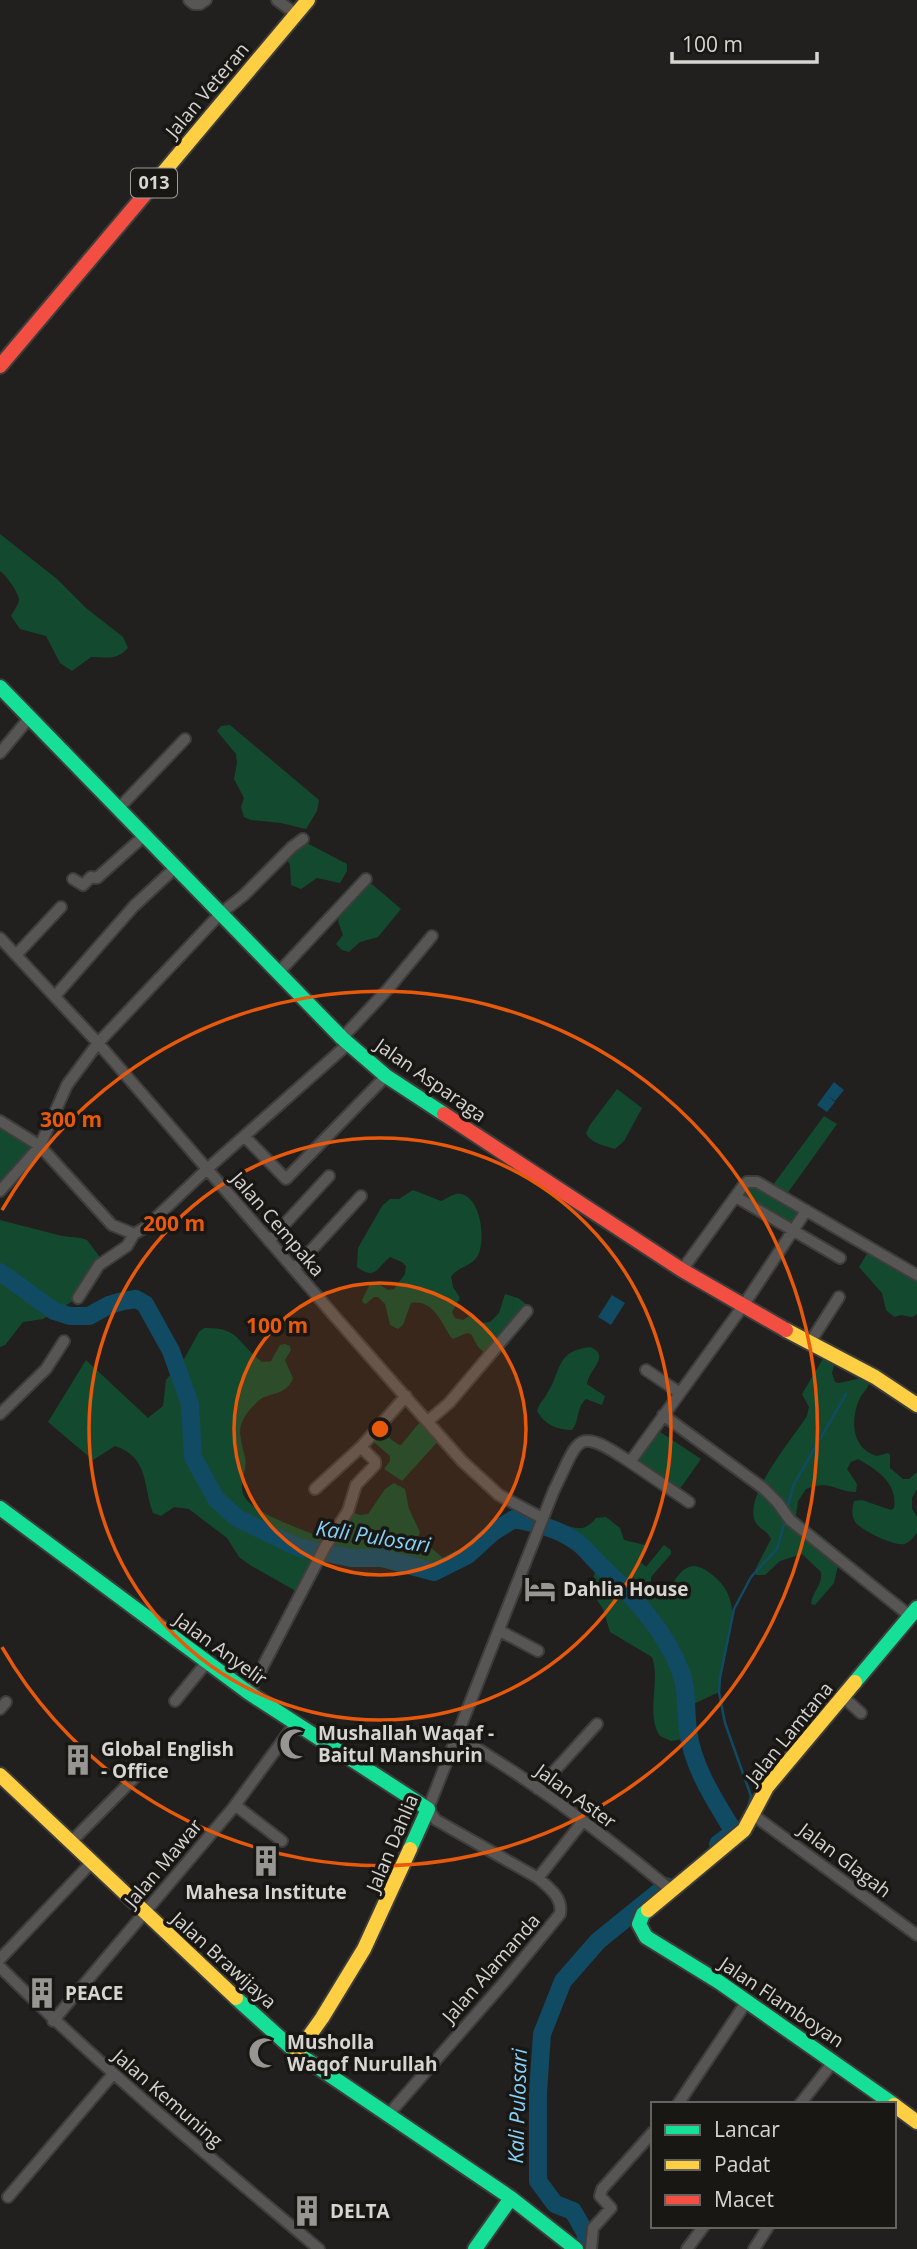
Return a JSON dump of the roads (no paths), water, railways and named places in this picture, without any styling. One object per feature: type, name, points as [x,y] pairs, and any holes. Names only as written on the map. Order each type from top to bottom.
[{"type":"street","points":[[189,0],[200,4],[206,0]]},
{"type":"street","points":[[277,0],[296,15]]},
{"type":"street","name":"Jalan Veteran","points":[[0,366],[308,0]]},
{"type":"street","name":"Jalan Asparaga","points":[[0,687],[345,1041],[386,1076],[682,1270],[810,1344],[875,1377],[917,1405]]},
{"type":"street","points":[[0,753],[30,717]]},
{"type":"street","points":[[119,808],[185,739]]},
{"type":"street","points":[[73,878],[83,885],[91,877],[97,877],[145,835]]},
{"type":"street","points":[[0,1191],[40,1146],[67,1085],[98,1043],[220,914],[303,839]]},
{"type":"street","points":[[55,996],[134,906],[176,867]]},
{"type":"street","points":[[278,973],[366,879]]},
{"type":"street","points":[[16,955],[61,907]]},
{"type":"street","points":[[78,1298],[99,1265],[127,1246],[134,1234],[146,1227],[345,1041],[432,936]]},
{"type":"street","name":"Jalan Cempaka","points":[[0,938],[98,1043],[462,1461],[499,1495],[539,1525]]},
{"type":"street","points":[[244,1136],[286,1180],[386,1076]]},
{"type":"street","points":[[0,1121],[40,1146],[112,1225],[134,1234]]},
{"type":"street","points":[[269,1241],[330,1176]]},
{"type":"street","points":[[682,1270],[747,1182],[757,1182],[917,1275]]},
{"type":"street","points":[[293,1269],[361,1196]]},
{"type":"street","points":[[736,1197],[840,1258]]},
{"type":"street","points":[[689,1502],[629,1462],[743,1306],[806,1212]]},
{"type":"street","points":[[810,1344],[839,1297]]},
{"type":"street","points":[[428,1422],[449,1403],[527,1311]]},
{"type":"street","points":[[0,1414],[47,1369],[64,1341]]},
{"type":"street","points":[[646,1370],[680,1392]]},
{"type":"street","points":[[314,1489],[361,1447],[406,1396]]},
{"type":"street","points":[[663,1415],[763,1488],[786,1516],[913,1612]]},
{"type":"street","name":"Jalan Dahlia","points":[[297,2053],[365,1949],[428,1809],[500,1631],[539,1525],[575,1450],[581,1441],[589,1439],[600,1442],[629,1462]]},
{"type":"street","points":[[249,1693],[325,1547],[348,1511],[356,1486],[374,1465],[374,1461],[361,1447]]},
{"type":"street","name":"Jalan Anyelir","points":[[0,1508],[294,1725],[428,1809]]},
{"type":"street","name":"Jalan Lamtana","points":[[646,1937],[639,1930],[639,1922],[665,1885],[744,1830],[766,1787],[913,1612]]},
{"type":"street","points":[[500,1631],[538,1651]]},
{"type":"street","points":[[175,1701],[207,1662]]},
{"type":"street","points":[[843,1697],[861,1713]]},
{"type":"street","points":[[538,1789],[597,1724]]},
{"type":"street","name":"Jalan Mawar","points":[[53,2021],[235,1805],[294,1725]]},
{"type":"street","name":"Jalan Aster","points":[[457,1736],[502,1763],[583,1821],[665,1885]]},
{"type":"street","points":[[72,1841],[143,1769]]},
{"type":"street","name":"Jalan Brawijaya","points":[[0,1775],[93,1861],[143,1912],[297,2053],[512,2197],[576,2249]]},
{"type":"street","points":[[235,1805],[282,1841]]},
{"type":"street","name":"Jalan Alamanda","points":[[388,2116],[560,1914],[559,1901],[552,1890],[538,1878],[436,1820],[428,1809]]},
{"type":"street","name":"Jalan Glagah","points":[[752,1814],[917,1935]]},
{"type":"street","points":[[538,1878],[583,1821]]},
{"type":"street","points":[[0,1959],[93,1861]]},
{"type":"street","name":"Jalan Flamboyan","points":[[646,1937],[747,2001],[891,2102]]},
{"type":"street","name":"Jalan Kemuning","points":[[0,1968],[53,2021],[113,2074],[319,2249]]},
{"type":"street","points":[[679,2102],[747,2001]]},
{"type":"street","points":[[802,2102],[834,2061]]},
{"type":"street","points":[[8,2197],[113,2074]]},
{"type":"street","name":"Jalan Flamboyan","points":[[896,2106],[917,2122]]},
{"type":"street","points":[[592,2249],[593,2228],[611,2208],[600,2193],[651,2134]]},
{"type":"street","points":[[475,2249],[512,2197]]},
{"type":"street","points":[[687,2249],[703,2228]]},
{"type":"street","points":[[754,2249],[767,2228]]},
{"type":"water","points":[[834,1082],[844,1090],[835,1101],[828,1096],[835,1102],[827,1112],[817,1105]]},
{"type":"water","points":[[612,1295],[625,1303],[611,1325],[598,1317]]},
{"type":"waterway","name":"Kali Pulosari","points":[[0,1272],[54,1311],[70,1316],[89,1316],[123,1301],[136,1299],[145,1304],[171,1351],[190,1404],[193,1457],[216,1499],[237,1518],[297,1547],[351,1558],[382,1558],[434,1572],[468,1555],[493,1532],[514,1519],[553,1529],[580,1545],[645,1612],[674,1656],[685,1686],[688,1730],[694,1757],[705,1783],[734,1832],[718,1844]]},
{"type":"waterway","points":[[787,1510],[793,1486],[846,1394]]},
{"type":"waterway","points":[[747,1811],[751,1796],[725,1723],[719,1692],[720,1678],[734,1609],[751,1577],[777,1549],[785,1520]]},
{"type":"waterway","name":"Kali Pulosari","points":[[585,2249],[586,2234],[573,2211],[555,2204],[538,2181],[538,2093],[542,2034],[563,1981],[598,1941],[666,1886]]},
{"type":"place","name":"Dahlia House","points":[[540,1589]]},
{"type":"place","name":"Mushallah Waqaf - Baitul Manshurin","points":[[295,1744]]},
{"type":"place","name":"Global English - Office","points":[[78,1760]]},
{"type":"place","name":"Mahesa Institute","points":[[266,1861]]},
{"type":"place","name":"PEACE","points":[[42,1993]]},
{"type":"place","name":"Musholla Waqof Nurullah","points":[[264,2053]]},
{"type":"place","name":"DELTA","points":[[307,2211]]}]
